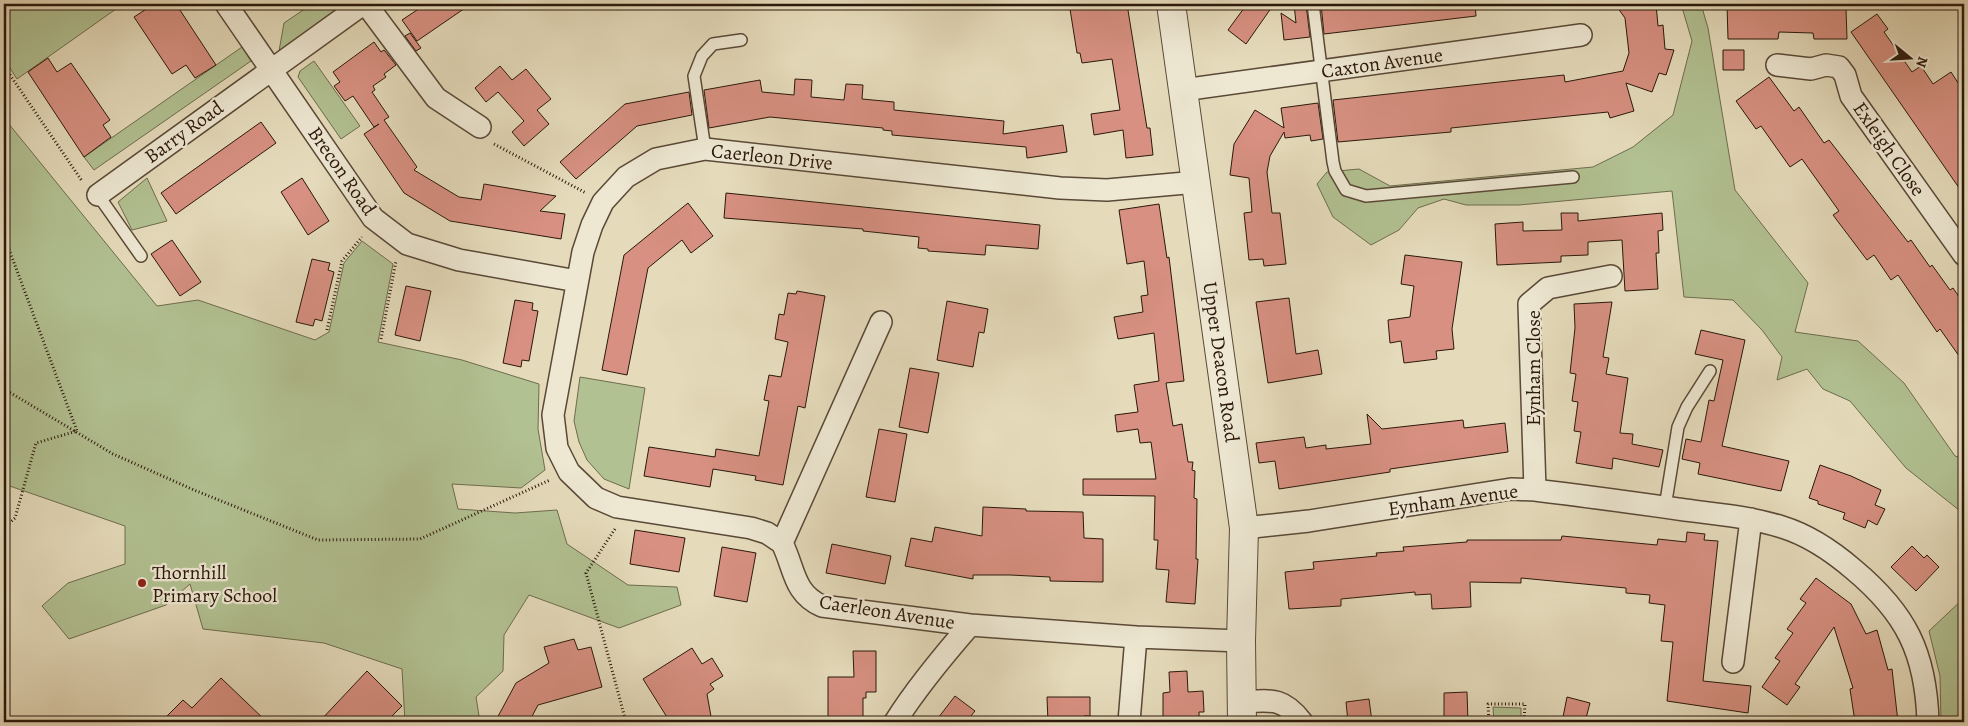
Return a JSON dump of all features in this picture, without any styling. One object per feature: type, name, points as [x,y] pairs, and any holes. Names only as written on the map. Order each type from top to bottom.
[{"type":"street","points":[[226,4],[271,70]]},
{"type":"street","points":[[365,4],[436,98],[480,127]]},
{"type":"street","name":"Barry Road","points":[[98,194],[365,4]]},
{"type":"street","name":"Upper Deacon Road","points":[[1170,4],[1197,182],[1244,528],[1241,641],[1242,712]]},
{"type":"street","name":"Caxton Avenue","points":[[1184,90],[1581,35]]},
{"type":"street","name":"Exleigh Close","points":[[1777,65],[1811,70],[1826,65],[1839,67],[1845,75],[1851,96],[1964,255]]},
{"type":"street","name":"Brecon Road","points":[[271,70],[376,220],[400,239],[408,244],[459,260],[577,281]]},
{"type":"street","name":"Caerleon Drive","points":[[782,543],[767,533],[751,528],[617,507],[596,498],[569,472],[557,448],[553,415],[577,281],[592,225],[603,202],[626,178],[656,160],[705,149],[1060,188],[1107,190],[1197,182]]},
{"type":"street","name":"Eynham Close","points":[[1535,490],[1529,304],[1548,288],[1612,276]]},
{"type":"street","points":[[782,543],[882,322]]},
{"type":"street","name":"Eynham Avenue","points":[[1244,528],[1309,521],[1511,489],[1535,490],[1751,519],[1784,528],[1815,542],[1841,559],[1876,588],[1900,617],[1917,652],[1927,693],[1928,722]]},
{"type":"street","points":[[1733,662],[1751,519]]},
{"type":"street","name":"Caerleon Avenue","points":[[782,543],[799,589],[808,600],[822,606],[970,625],[1136,637],[1241,641]]},
{"type":"street","points":[[895,722],[936,665],[970,625]]},
{"type":"street","points":[[1128,722],[1136,637]]},
{"type":"street","points":[[1242,712],[1268,700],[1290,707],[1302,722]]},
{"type":"lane","points":[[1313,4],[1335,171],[1346,190],[1366,196],[1574,177]]},
{"type":"lane","points":[[705,149],[694,76],[702,56],[713,44],[741,40]]},
{"type":"lane","points":[[98,194],[141,256]]},
{"type":"lane","points":[[1665,507],[1678,427],[1687,407],[1710,371]]},
{"type":"path","points":[[4,66],[85,186],[98,194]]},
{"type":"path","points":[[480,127],[484,138],[603,202]]},
{"type":"path","points":[[327,330],[342,261],[376,220]]},
{"type":"path","points":[[4,236],[77,432]]},
{"type":"path","points":[[381,339],[400,239]]},
{"type":"path","points":[[4,388],[122,458],[318,540],[420,539],[569,472]]},
{"type":"path","points":[[4,528],[15,518],[36,443],[77,432]]},
{"type":"path","points":[[626,722],[586,573],[627,509]]},
{"type":"path","points":[[1489,722],[1488,704],[1525,704],[1524,722]]},
{"type":"green space","points":[[4,4],[123,4],[17,79],[4,59]]},
{"type":"green space","points":[[312,4],[346,4],[279,51],[284,23]]},
{"type":"green space","points":[[1681,4],[1701,4],[1708,28],[1735,190],[1808,283],[1795,332],[1858,341],[1904,383],[1955,456],[1964,459],[1964,514],[1906,468],[1850,401],[1823,389],[1807,369],[1777,380],[1782,357],[1762,330],[1733,300],[1684,297],[1672,191],[1519,205],[1466,205],[1444,199],[1418,208],[1399,230],[1371,245],[1333,217],[1317,184],[1327,172],[1359,169],[1390,186],[1593,167],[1633,147],[1673,115],[1692,41]]},
{"type":"green space","points":[[242,47],[251,61],[94,170],[84,157]]},
{"type":"green space","points":[[314,61],[360,126],[341,139],[298,77],[300,71]]},
{"type":"green space","points":[[4,118],[157,306],[198,300],[315,340],[329,332],[344,263],[362,241],[393,264],[378,342],[462,360],[539,384],[538,429],[545,470],[521,488],[452,484],[458,509],[515,513],[557,510],[567,544],[628,585],[677,587],[681,605],[619,628],[529,595],[504,635],[503,671],[476,697],[480,722],[405,722],[402,669],[324,643],[203,629],[190,584],[166,605],[69,639],[42,606],[68,583],[125,564],[125,526],[4,484]]},
{"type":"green space","points":[[147,178],[167,221],[132,230],[118,202]]},
{"type":"green space","points":[[580,377],[645,388],[629,489],[604,479],[587,460],[579,442],[574,421]]},
{"type":"green space","points":[[1964,598],[1964,722],[1941,722],[1940,676],[1929,631]]},
{"type":"green space","points":[[1493,707],[1521,708],[1521,722],[1494,722]]},
{"type":"building","points":[[154,4],[176,4],[216,65],[195,78],[186,65],[172,74],[134,17]]},
{"type":"building","points":[[426,4],[471,4],[417,41],[402,20]]},
{"type":"building","points":[[1081,4],[1127,4],[1147,128],[1150,128],[1153,155],[1126,158],[1123,130],[1094,135],[1091,114],[1120,110],[1112,59],[1082,63],[1080,53],[1077,53],[1070,9],[1081,7]]},
{"type":"building","points":[[1247,4],[1274,4],[1246,44],[1228,30]]},
{"type":"building","points":[[1294,4],[1306,4],[1310,37],[1284,40],[1281,13],[1296,23]]},
{"type":"building","points":[[1321,4],[1475,4],[1476,16],[1324,34]]},
{"type":"building","points":[[1615,4],[1656,4],[1658,26],[1663,25],[1665,49],[1674,50],[1666,75],[1659,73],[1652,92],[1626,83],[1634,111],[1610,118],[1608,112],[1451,128],[1451,132],[1338,142],[1333,100],[1564,75],[1565,82],[1623,71],[1629,53],[1625,18]]},
{"type":"building","points":[[1727,4],[1822,4],[1822,8],[1846,8],[1847,39],[1814,39],[1813,33],[1779,32],[1778,39],[1728,39]]},
{"type":"building","points":[[1877,14],[1888,29],[1884,32],[1912,72],[1921,66],[1933,84],[1951,72],[1964,92],[1964,195],[1851,32]]},
{"type":"building","points":[[410,33],[421,48],[416,51],[405,36]]},
{"type":"building","points":[[374,42],[381,52],[384,50],[396,65],[384,74],[386,77],[373,86],[375,90],[372,92],[389,117],[384,120],[417,167],[414,170],[459,197],[481,200],[484,184],[556,196],[540,211],[565,214],[561,239],[450,221],[404,193],[364,134],[379,124],[374,127],[353,96],[345,101],[334,86],[340,82],[333,72]]},
{"type":"building","points":[[1723,50],[1744,50],[1744,70],[1723,70]]},
{"type":"building","points":[[48,58],[57,72],[71,63],[110,120],[103,125],[111,137],[84,157],[28,72]]},
{"type":"building","points":[[500,66],[512,80],[526,69],[551,99],[537,110],[549,124],[524,146],[512,132],[524,121],[498,92],[486,102],[475,88]]},
{"type":"building","points":[[1769,77],[1794,111],[1799,107],[1824,143],[1829,140],[1908,242],[1911,240],[1930,267],[1932,265],[1950,290],[1953,288],[1964,304],[1964,363],[1940,329],[1937,332],[1898,275],[1891,280],[1874,255],[1867,260],[1833,215],[1839,211],[1802,159],[1790,167],[1761,126],[1756,129],[1736,101]]},
{"type":"building","points":[[795,79],[812,80],[811,97],[844,100],[846,84],[863,85],[862,99],[894,102],[894,110],[1004,121],[1003,134],[1063,125],[1067,152],[1027,158],[1026,147],[892,135],[892,131],[883,130],[883,128],[770,117],[709,128],[704,90],[760,80],[762,92],[794,95]]},
{"type":"building","points":[[689,92],[692,115],[637,126],[576,179],[560,162],[625,104]]},
{"type":"building","points":[[1318,103],[1323,139],[1311,141],[1310,135],[1285,138],[1284,132],[1270,156],[1267,172],[1272,213],[1280,213],[1286,264],[1264,266],[1263,259],[1249,260],[1244,213],[1252,212],[1249,178],[1230,175],[1234,144],[1255,110],[1284,128],[1281,108]]},
{"type":"building","points":[[261,122],[276,143],[176,214],[161,193]]},
{"type":"building","points":[[302,178],[329,221],[308,235],[281,192]]},
{"type":"building","points":[[726,193],[1040,225],[1038,249],[986,245],[985,255],[928,251],[928,249],[918,248],[919,237],[863,231],[863,229],[724,218]]},
{"type":"building","points":[[688,203],[713,236],[691,253],[682,240],[648,268],[627,375],[602,370],[624,255]]},
{"type":"building","points":[[1159,204],[1167,258],[1169,257],[1184,381],[1166,383],[1173,426],[1182,424],[1188,462],[1193,462],[1192,470],[1195,471],[1194,498],[1197,499],[1196,559],[1198,559],[1195,604],[1166,602],[1169,570],[1156,569],[1158,540],[1154,540],[1155,496],[1083,495],[1083,479],[1156,479],[1151,442],[1140,443],[1138,429],[1117,432],[1115,415],[1138,412],[1134,385],[1159,381],[1154,333],[1118,339],[1114,317],[1143,312],[1141,296],[1148,295],[1144,261],[1127,264],[1119,210]]},
{"type":"building","points":[[1561,213],[1578,213],[1578,221],[1662,213],[1663,230],[1658,231],[1659,253],[1656,253],[1658,289],[1625,291],[1622,240],[1588,242],[1588,255],[1561,256],[1561,262],[1497,265],[1495,224],[1523,222],[1523,231],[1562,230]]},
{"type":"building","points":[[172,240],[201,282],[180,296],[151,254]]},
{"type":"building","points":[[1405,255],[1462,262],[1452,329],[1454,349],[1436,351],[1437,359],[1404,363],[1401,341],[1390,343],[1388,320],[1410,317],[1414,286],[1401,284]]},
{"type":"building","points":[[312,259],[330,263],[328,270],[334,272],[322,321],[315,319],[313,326],[296,322]]},
{"type":"building","points":[[406,286],[431,291],[420,341],[395,335]]},
{"type":"building","points":[[797,291],[825,296],[805,408],[798,406],[783,485],[755,480],[756,476],[713,469],[710,487],[644,476],[649,447],[715,457],[716,449],[759,456],[769,401],[764,400],[769,375],[781,377],[788,342],[775,339],[779,314],[784,315],[788,293],[796,294]]},
{"type":"building","points":[[1289,298],[1296,354],[1318,350],[1322,374],[1268,383],[1256,302]]},
{"type":"building","points":[[515,300],[533,303],[532,310],[538,311],[529,361],[522,360],[521,367],[503,363]]},
{"type":"building","points":[[947,301],[988,309],[984,333],[979,332],[973,367],[937,360]]},
{"type":"building","points":[[1612,302],[1603,357],[1609,358],[1606,374],[1628,378],[1620,433],[1633,434],[1632,444],[1663,450],[1659,467],[1613,458],[1612,469],[1576,463],[1581,432],[1574,431],[1578,402],[1572,401],[1576,374],[1570,373],[1575,328],[1574,304]]},
{"type":"building","points":[[1701,330],[1745,340],[1722,446],[1789,461],[1781,491],[1698,474],[1700,463],[1682,459],[1686,439],[1701,442],[1709,400],[1714,401],[1723,360],[1695,354]]},
{"type":"building","points":[[910,368],[939,373],[928,433],[899,427]]},
{"type":"building","points":[[1367,414],[1382,429],[1463,420],[1464,428],[1505,423],[1508,452],[1390,469],[1390,472],[1279,489],[1275,461],[1259,463],[1256,443],[1304,437],[1306,448],[1326,445],[1326,449],[1371,444]]},
{"type":"building","points":[[879,429],[907,434],[895,502],[866,497]]},
{"type":"building","points":[[1820,465],[1851,476],[1881,490],[1875,505],[1885,509],[1877,525],[1868,520],[1865,528],[1843,519],[1845,513],[1818,504],[1818,501],[1809,498]]},
{"type":"building","points":[[983,507],[1026,509],[1026,511],[1083,512],[1084,538],[1103,539],[1103,582],[1050,581],[1050,577],[1010,575],[973,575],[973,579],[905,566],[911,538],[932,542],[935,527],[982,536]]},
{"type":"building","points":[[635,530],[685,538],[679,572],[630,564]]},
{"type":"building","points":[[1687,532],[1705,534],[1704,540],[1718,541],[1703,681],[1751,686],[1748,713],[1667,701],[1673,642],[1661,641],[1665,605],[1649,603],[1650,595],[1626,593],[1626,588],[1521,578],[1521,583],[1470,582],[1471,607],[1432,609],[1431,594],[1415,595],[1415,592],[1341,599],[1341,606],[1289,609],[1285,572],[1314,569],[1313,562],[1377,556],[1376,553],[1404,551],[1403,547],[1467,542],[1467,540],[1561,540],[1562,536],[1657,545],[1658,539],[1686,542]]},
{"type":"building","points":[[832,544],[891,556],[885,584],[826,573]]},
{"type":"building","points":[[1912,546],[1924,558],[1927,555],[1939,567],[1916,591],[1891,567]]},
{"type":"building","points":[[722,547],[756,553],[747,602],[714,596]]},
{"type":"building","points":[[1816,578],[1851,604],[1866,634],[1877,630],[1888,670],[1892,669],[1898,722],[1855,722],[1850,689],[1853,688],[1834,627],[1795,684],[1800,687],[1787,705],[1762,687],[1780,661],[1775,658],[1793,633],[1787,629],[1806,603],[1800,599]]},
{"type":"building","points":[[574,639],[578,650],[591,647],[602,687],[538,705],[529,722],[495,722],[516,683],[549,663],[544,647]]},
{"type":"building","points":[[692,648],[702,664],[712,658],[723,676],[710,684],[714,689],[707,694],[712,722],[670,722],[643,679]]},
{"type":"building","points":[[853,651],[876,651],[876,692],[866,692],[866,698],[863,698],[863,722],[828,722],[828,677],[854,677]]},
{"type":"building","points":[[367,671],[402,706],[386,722],[319,722]]},
{"type":"building","points":[[1187,671],[1188,692],[1203,691],[1204,712],[1199,712],[1199,722],[1163,722],[1163,693],[1170,692],[1169,672]]},
{"type":"building","points":[[221,678],[267,722],[161,722],[183,700],[192,708]]},
{"type":"building","points":[[1467,692],[1468,722],[1448,722],[1448,717],[1444,717],[1444,693]]},
{"type":"building","points":[[955,696],[975,711],[966,722],[935,722]]},
{"type":"building","points":[[1047,697],[1090,697],[1090,716],[1084,716],[1085,722],[1048,722]]},
{"type":"building","points":[[1567,697],[1590,703],[1585,722],[1562,722]]},
{"type":"building","points":[[1369,699],[1372,722],[1348,722],[1346,702]]},
{"type":"place","name":"Thornhill Primary School","points":[[142,583]]}]
